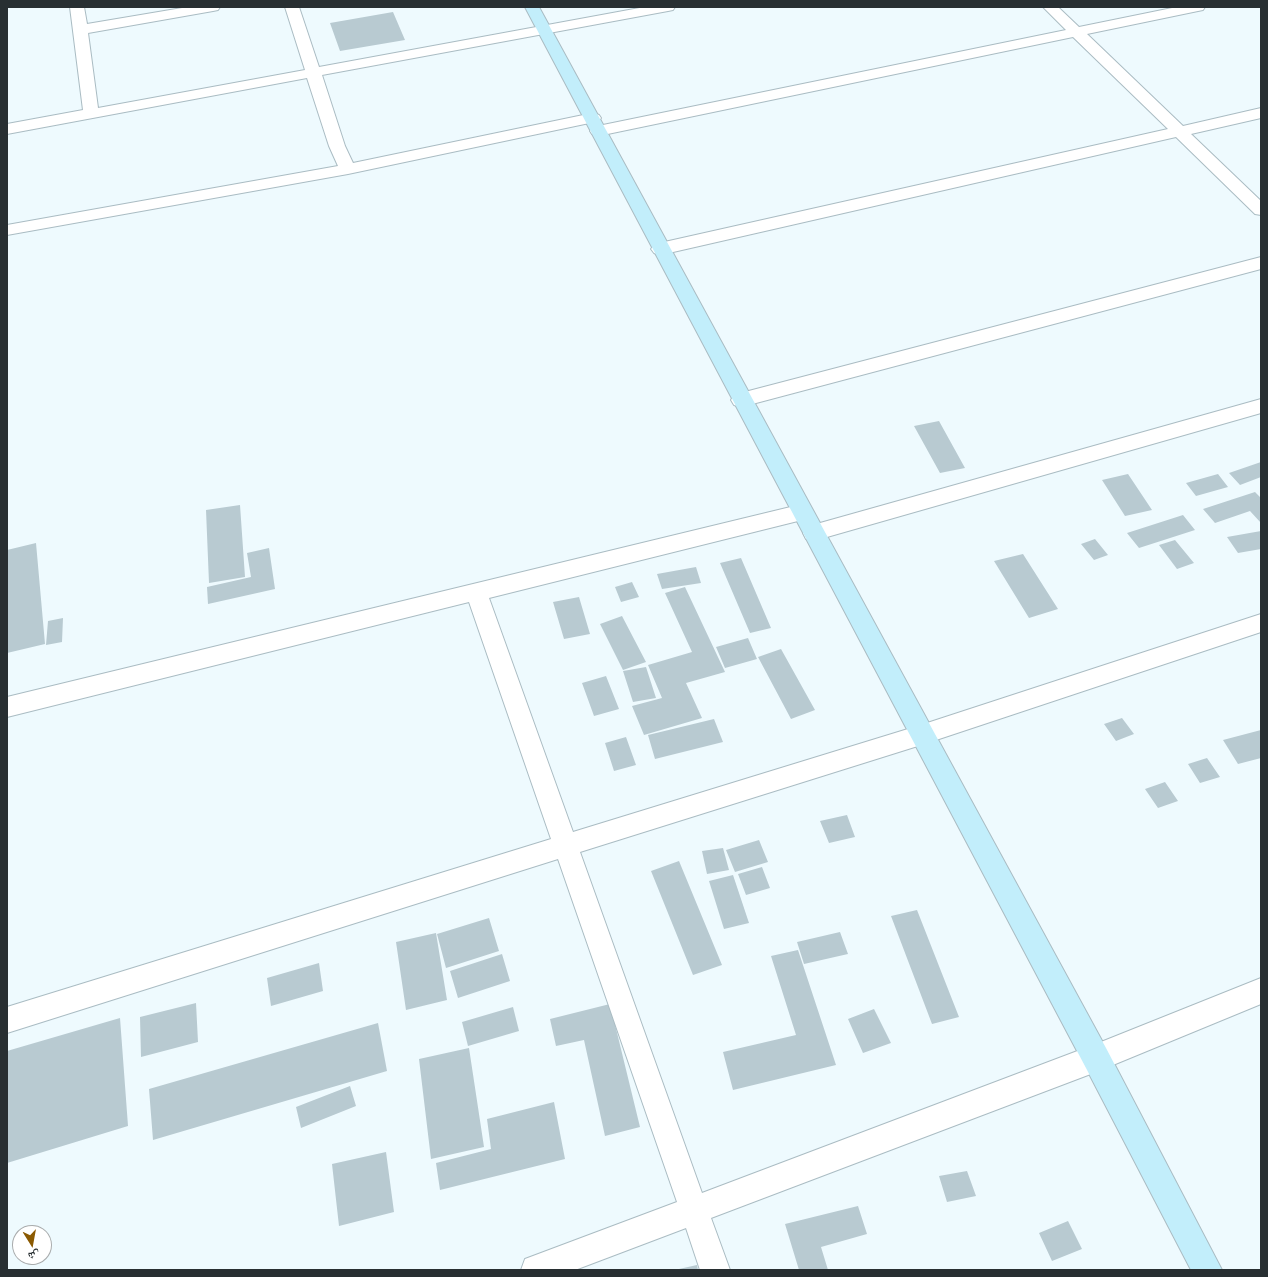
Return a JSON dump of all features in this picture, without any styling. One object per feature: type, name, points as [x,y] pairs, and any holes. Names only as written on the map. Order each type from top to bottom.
[{"type":"street","points":[[77,7],[91,114]]},
{"type":"street","points":[[79,30],[213,7]]},
{"type":"street","points":[[292,7],[315,72],[337,146],[348,169]]},
{"type":"street","points":[[532,7],[660,249],[803,512],[1208,1270]]},
{"type":"street","points":[[7,130],[668,7]]},
{"type":"street","points":[[1050,7],[1182,132],[1261,210]]},
{"type":"street","points":[[7,230],[595,125],[1077,32],[1198,7]]},
{"type":"street","points":[[660,249],[1261,113]]},
{"type":"street","points":[[741,400],[1261,263]]},
{"type":"street","points":[[813,533],[1261,406]]},
{"type":"street","points":[[7,707],[803,512]]},
{"type":"street","points":[[476,592],[564,846],[715,1270]]},
{"type":"street","points":[[7,1020],[921,734],[1261,623]]},
{"type":"street","points":[[536,1270],[1096,1058],[1261,990]]},
{"type":"building","points":[[393,12],[405,40],[340,51],[330,23]]},
{"type":"building","points":[[939,421],[965,468],[940,473],[914,426]]},
{"type":"building","points":[[1261,462],[1261,477],[1240,485],[1229,473]]},
{"type":"building","points":[[1128,474],[1152,510],[1125,516],[1102,480]]},
{"type":"building","points":[[1218,474],[1228,487],[1196,496],[1186,483]]},
{"type":"building","points":[[1255,492],[1261,498],[1261,523],[1250,511],[1215,523],[1203,509]]},
{"type":"building","points":[[240,505],[245,577],[209,583],[206,510]]},
{"type":"building","points":[[1183,515],[1195,530],[1139,548],[1127,533]]},
{"type":"building","points":[[1261,531],[1261,549],[1238,553],[1227,537]]},
{"type":"building","points":[[1095,539],[1108,555],[1094,560],[1081,544]]},
{"type":"building","points":[[1175,540],[1194,563],[1177,569],[1159,545]]},
{"type":"building","points":[[36,543],[45,644],[7,653],[7,550]]},
{"type":"building","points":[[269,548],[275,589],[208,604],[207,587],[251,577],[247,553]]},
{"type":"building","points":[[1023,554],[1058,609],[1029,618],[994,561]]},
{"type":"building","points":[[741,558],[771,628],[750,633],[720,563]]},
{"type":"building","points":[[696,567],[701,583],[662,589],[657,574]]},
{"type":"building","points":[[632,582],[639,597],[621,602],[615,587]]},
{"type":"building","points":[[685,587],[725,672],[686,683],[702,718],[644,735],[632,706],[662,698],[648,665],[692,652],[665,593]]},
{"type":"building","points":[[579,597],[590,634],[564,639],[553,602]]},
{"type":"building","points":[[622,616],[646,662],[623,670],[600,624]]},
{"type":"building","points":[[63,618],[62,642],[46,645],[48,621]]},
{"type":"building","points":[[748,638],[757,659],[725,668],[716,647]]},
{"type":"building","points":[[781,649],[815,710],[791,719],[758,657]]},
{"type":"building","points":[[646,667],[656,698],[633,702],[623,671]]},
{"type":"building","points":[[606,676],[619,709],[594,716],[582,683]]},
{"type":"building","points":[[1122,718],[1134,734],[1116,741],[1104,724]]},
{"type":"building","points":[[714,719],[723,742],[655,759],[648,735]]},
{"type":"building","points":[[1261,730],[1261,758],[1238,764],[1223,740]]},
{"type":"building","points":[[626,737],[636,765],[614,771],[605,743]]},
{"type":"building","points":[[1207,758],[1220,777],[1200,783],[1188,764]]},
{"type":"building","points":[[1165,782],[1178,801],[1158,808],[1145,789]]},
{"type":"building","points":[[847,815],[855,837],[829,843],[820,821]]},
{"type":"building","points":[[759,840],[768,862],[735,872],[726,850]]},
{"type":"building","points":[[723,848],[729,870],[707,874],[702,851]]},
{"type":"building","points":[[679,861],[722,965],[693,975],[651,871]]},
{"type":"building","points":[[762,867],[770,888],[746,895],[738,874]]},
{"type":"building","points":[[733,875],[749,923],[724,929],[709,881]]},
{"type":"building","points":[[917,910],[959,1017],[932,1024],[891,916]]},
{"type":"building","points":[[489,918],[499,951],[446,968],[437,934]]},
{"type":"building","points":[[840,932],[848,954],[804,964],[797,942]]},
{"type":"building","points":[[436,933],[447,1000],[406,1010],[396,942]]},
{"type":"building","points":[[798,950],[836,1065],[733,1090],[723,1052],[796,1035],[771,956]]},
{"type":"building","points":[[502,954],[510,981],[458,998],[450,971]]},
{"type":"building","points":[[319,963],[323,991],[271,1006],[267,978]]},
{"type":"building","points":[[196,1003],[198,1042],[141,1057],[140,1017]]},
{"type":"building","points":[[610,1004],[640,1127],[605,1136],[584,1040],[556,1046],[550,1019]]},
{"type":"building","points":[[513,1007],[519,1031],[468,1046],[462,1022]]},
{"type":"building","points":[[874,1009],[891,1043],[863,1053],[848,1019]]},
{"type":"building","points":[[120,1018],[128,1126],[7,1163],[7,1051]]},
{"type":"building","points":[[378,1023],[387,1071],[153,1140],[149,1089]]},
{"type":"building","points":[[469,1048],[484,1147],[431,1159],[419,1059]]},
{"type":"building","points":[[350,1086],[356,1106],[301,1128],[296,1107]]},
{"type":"building","points":[[554,1102],[565,1159],[440,1190],[436,1163],[491,1149],[487,1119]]},
{"type":"building","points":[[386,1152],[394,1212],[339,1226],[332,1164]]},
{"type":"building","points":[[967,1171],[976,1196],[947,1202],[939,1176]]},
{"type":"building","points":[[858,1206],[867,1234],[821,1247],[828,1270],[799,1270],[785,1224]]},
{"type":"building","points":[[1068,1221],[1082,1249],[1052,1261],[1039,1233]]},
{"type":"building","points":[[697,1265],[698,1270],[679,1270],[679,1269]]}]
